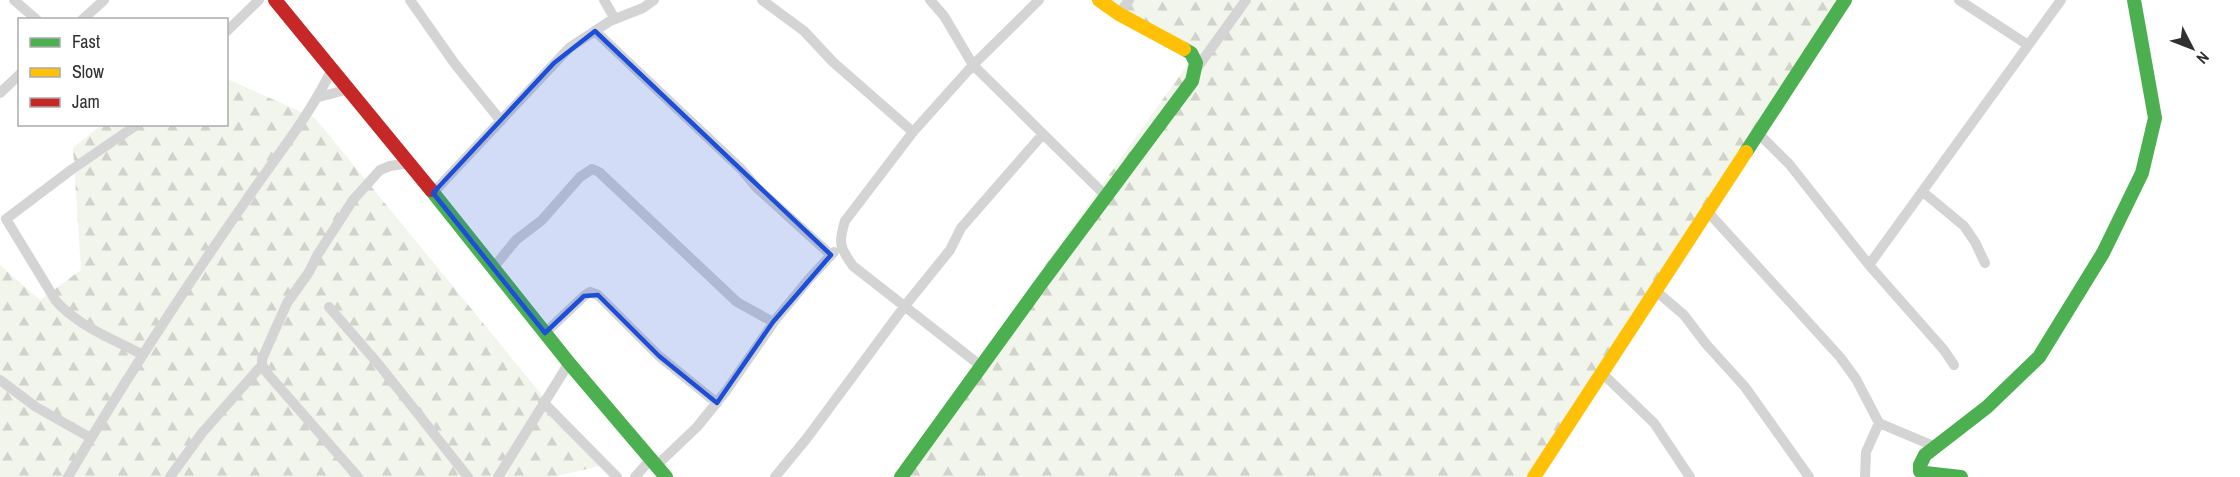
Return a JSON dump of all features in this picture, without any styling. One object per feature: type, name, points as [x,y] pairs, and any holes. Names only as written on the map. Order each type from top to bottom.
[{"type":"street","points":[[14,0],[35,18]]},
{"type":"street","points":[[84,18],[104,0]]},
{"type":"street","points":[[228,30],[259,0]]},
{"type":"street","points":[[275,0],[569,363],[666,477]]},
{"type":"street","points":[[410,0],[460,70],[501,121]]},
{"type":"street","points":[[604,0],[615,19]]},
{"type":"street","points":[[433,193],[569,48],[615,19],[643,8],[654,0]]},
{"type":"street","points":[[762,0],[804,31],[833,62],[913,132]]},
{"type":"street","points":[[930,0],[944,16],[973,64],[1107,197]]},
{"type":"street","points":[[981,366],[854,266],[841,245],[840,236],[845,221],[913,132],[973,64],[1039,0]]},
{"type":"street","points":[[1098,0],[1191,53],[1196,59],[1197,69]]},
{"type":"street","points":[[1119,14],[1129,0]]},
{"type":"street","points":[[901,477],[1192,81],[1197,69],[1246,0]]},
{"type":"street","points":[[1534,477],[1845,0]]},
{"type":"street","points":[[1959,0],[2028,45]]},
{"type":"street","points":[[1869,265],[2061,0]]},
{"type":"street","points":[[1961,477],[1926,475],[1920,471],[1920,465],[1925,455],[1987,408],[2039,357],[2103,253],[2142,172],[2155,118],[2134,0]]},
{"type":"street","points":[[595,31],[741,169],[757,188],[831,255]]},
{"type":"street","points":[[68,477],[143,355],[245,202],[319,97],[332,69]]},
{"type":"street","points":[[0,93],[18,76]]},
{"type":"street","points":[[319,97],[349,89]]},
{"type":"street","points":[[135,126],[71,170],[3,222],[63,309],[143,355]]},
{"type":"street","points":[[1758,133],[1790,165],[1869,265],[1944,350],[1954,365]]},
{"type":"street","points":[[775,477],[950,250],[961,228],[1043,134]]},
{"type":"street","points":[[358,477],[267,374],[262,360],[287,303],[353,200],[380,170],[409,163]]},
{"type":"street","points":[[493,268],[516,240],[542,220],[580,177],[592,169],[599,172],[663,230],[737,303],[773,322]]},
{"type":"street","points":[[1923,192],[1964,226],[1985,263]]},
{"type":"street","points":[[1707,211],[1840,357],[1856,379],[1879,423],[1936,447]]},
{"type":"street","points":[[635,477],[697,427],[717,403],[773,322],[808,279],[841,245]]},
{"type":"street","points":[[1656,291],[1684,315],[1706,344],[1745,387],[1809,477]]},
{"type":"street","points":[[545,333],[584,296],[590,292],[598,294],[659,356],[717,403]]},
{"type":"street","points":[[329,307],[380,366],[468,477]]},
{"type":"street","points":[[498,477],[569,363]]},
{"type":"street","points":[[170,477],[202,433],[262,365]]},
{"type":"street","points":[[1602,373],[1654,423],[1690,477]]},
{"type":"street","points":[[0,380],[36,406],[91,438]]},
{"type":"street","points":[[543,402],[617,477]]},
{"type":"street","points":[[1865,477],[1866,452],[1879,423]]},
{"type":"highlighted area","points":[[595,31],[831,255],[773,322],[717,403],[659,356],[598,295],[584,296],[545,333],[433,193],[554,63]]},
{"type":"green space","points":[[1108,0],[1846,0],[1527,477],[895,477],[1192,58]]},
{"type":"green space","points":[[228,79],[315,118],[600,466],[553,477],[0,477],[0,265],[40,300],[81,270],[73,148],[100,126],[228,126]]},
{"type":"traffic: fast","points":[[1746,152],[1845,0]]},
{"type":"traffic: fast","points":[[1961,477],[1925,473],[1920,471],[1920,465],[1925,455],[1987,407],[2039,357],[2103,253],[2142,173],[2155,118],[2134,0]]},
{"type":"traffic: fast","points":[[901,477],[1192,81],[1196,63],[1191,53],[1184,49]]},
{"type":"traffic: fast","points":[[431,190],[569,363],[666,477]]},
{"type":"traffic: slow","points":[[1099,0],[1119,14],[1184,49]]},
{"type":"traffic: slow","points":[[1534,477],[1746,152]]},
{"type":"traffic: jam","points":[[275,0],[431,190]]}]
